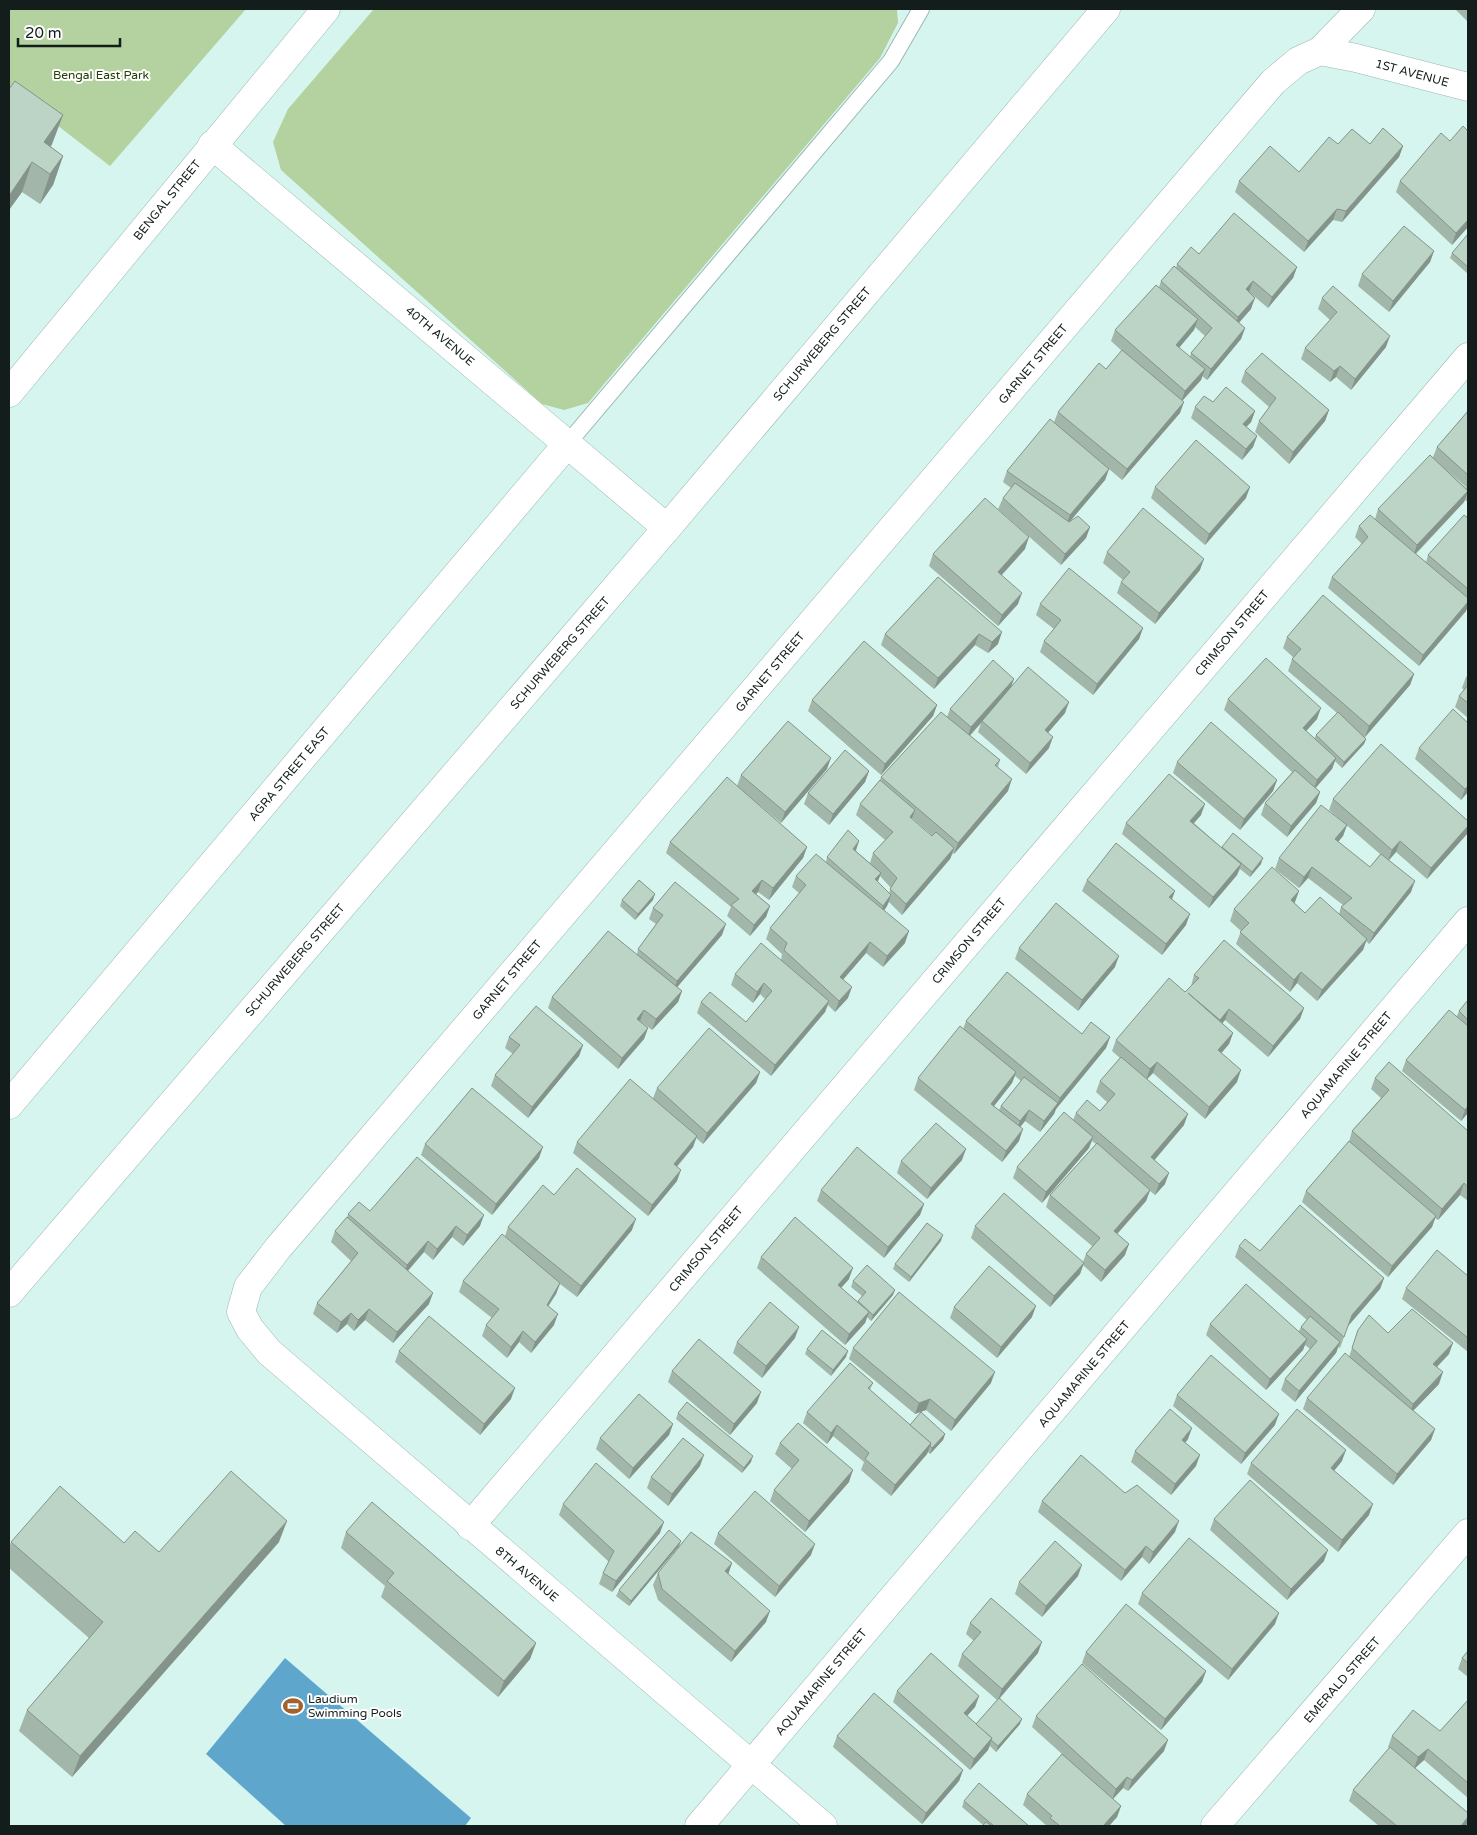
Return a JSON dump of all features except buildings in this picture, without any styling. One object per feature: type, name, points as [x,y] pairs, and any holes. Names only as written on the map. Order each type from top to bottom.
[{"type":"street","name":"BENGAL STREET","points":[[9,393],[212,144],[326,9]]},
{"type":"street","name":"SCHURWEBERG STREET","points":[[9,1293],[667,528],[1106,9]]},
{"type":"street","name":"GARNET STREET","points":[[241,1312],[248,1287],[278,1248],[1273,82],[1298,61],[1320,50],[1361,9]]},
{"type":"street","name":"1ST AVENUE","points":[[1320,50],[1468,87]]},
{"type":"street","name":"40TH AVENUE","points":[[212,144],[667,528]]},
{"type":"street","name":"CRIMSON STREET","points":[[470,1526],[1468,357]]},
{"type":"street","name":"AGRA STREET EAST","points":[[9,1105],[568,444]]},
{"type":"street","name":"AQUAMARINE STREET","points":[[699,1826],[1468,921]]},
{"type":"street","name":"8TH AVENUE","points":[[241,1312],[250,1329],[269,1352],[470,1526],[823,1826]]},
{"type":"street","name":"EMERALD STREET","points":[[1215,1826],[1468,1533]]},
{"type":"lane","points":[[568,444],[891,61],[920,9]]},
{"type":"green space","name":"Bengal East Park","points":[[9,9],[246,9],[110,166],[9,88]]},
{"type":"green space","points":[[374,9],[897,9],[898,23],[880,58],[588,403],[564,410],[542,404],[281,170],[273,142],[288,109]]},
{"type":"water","name":"Laudium Swimming Pools","points":[[285,1658],[471,1818],[465,1826],[286,1826],[206,1754]]},
{"type":"place","name":"Laudium Swimming Pools","points":[[293,1706]]}]
